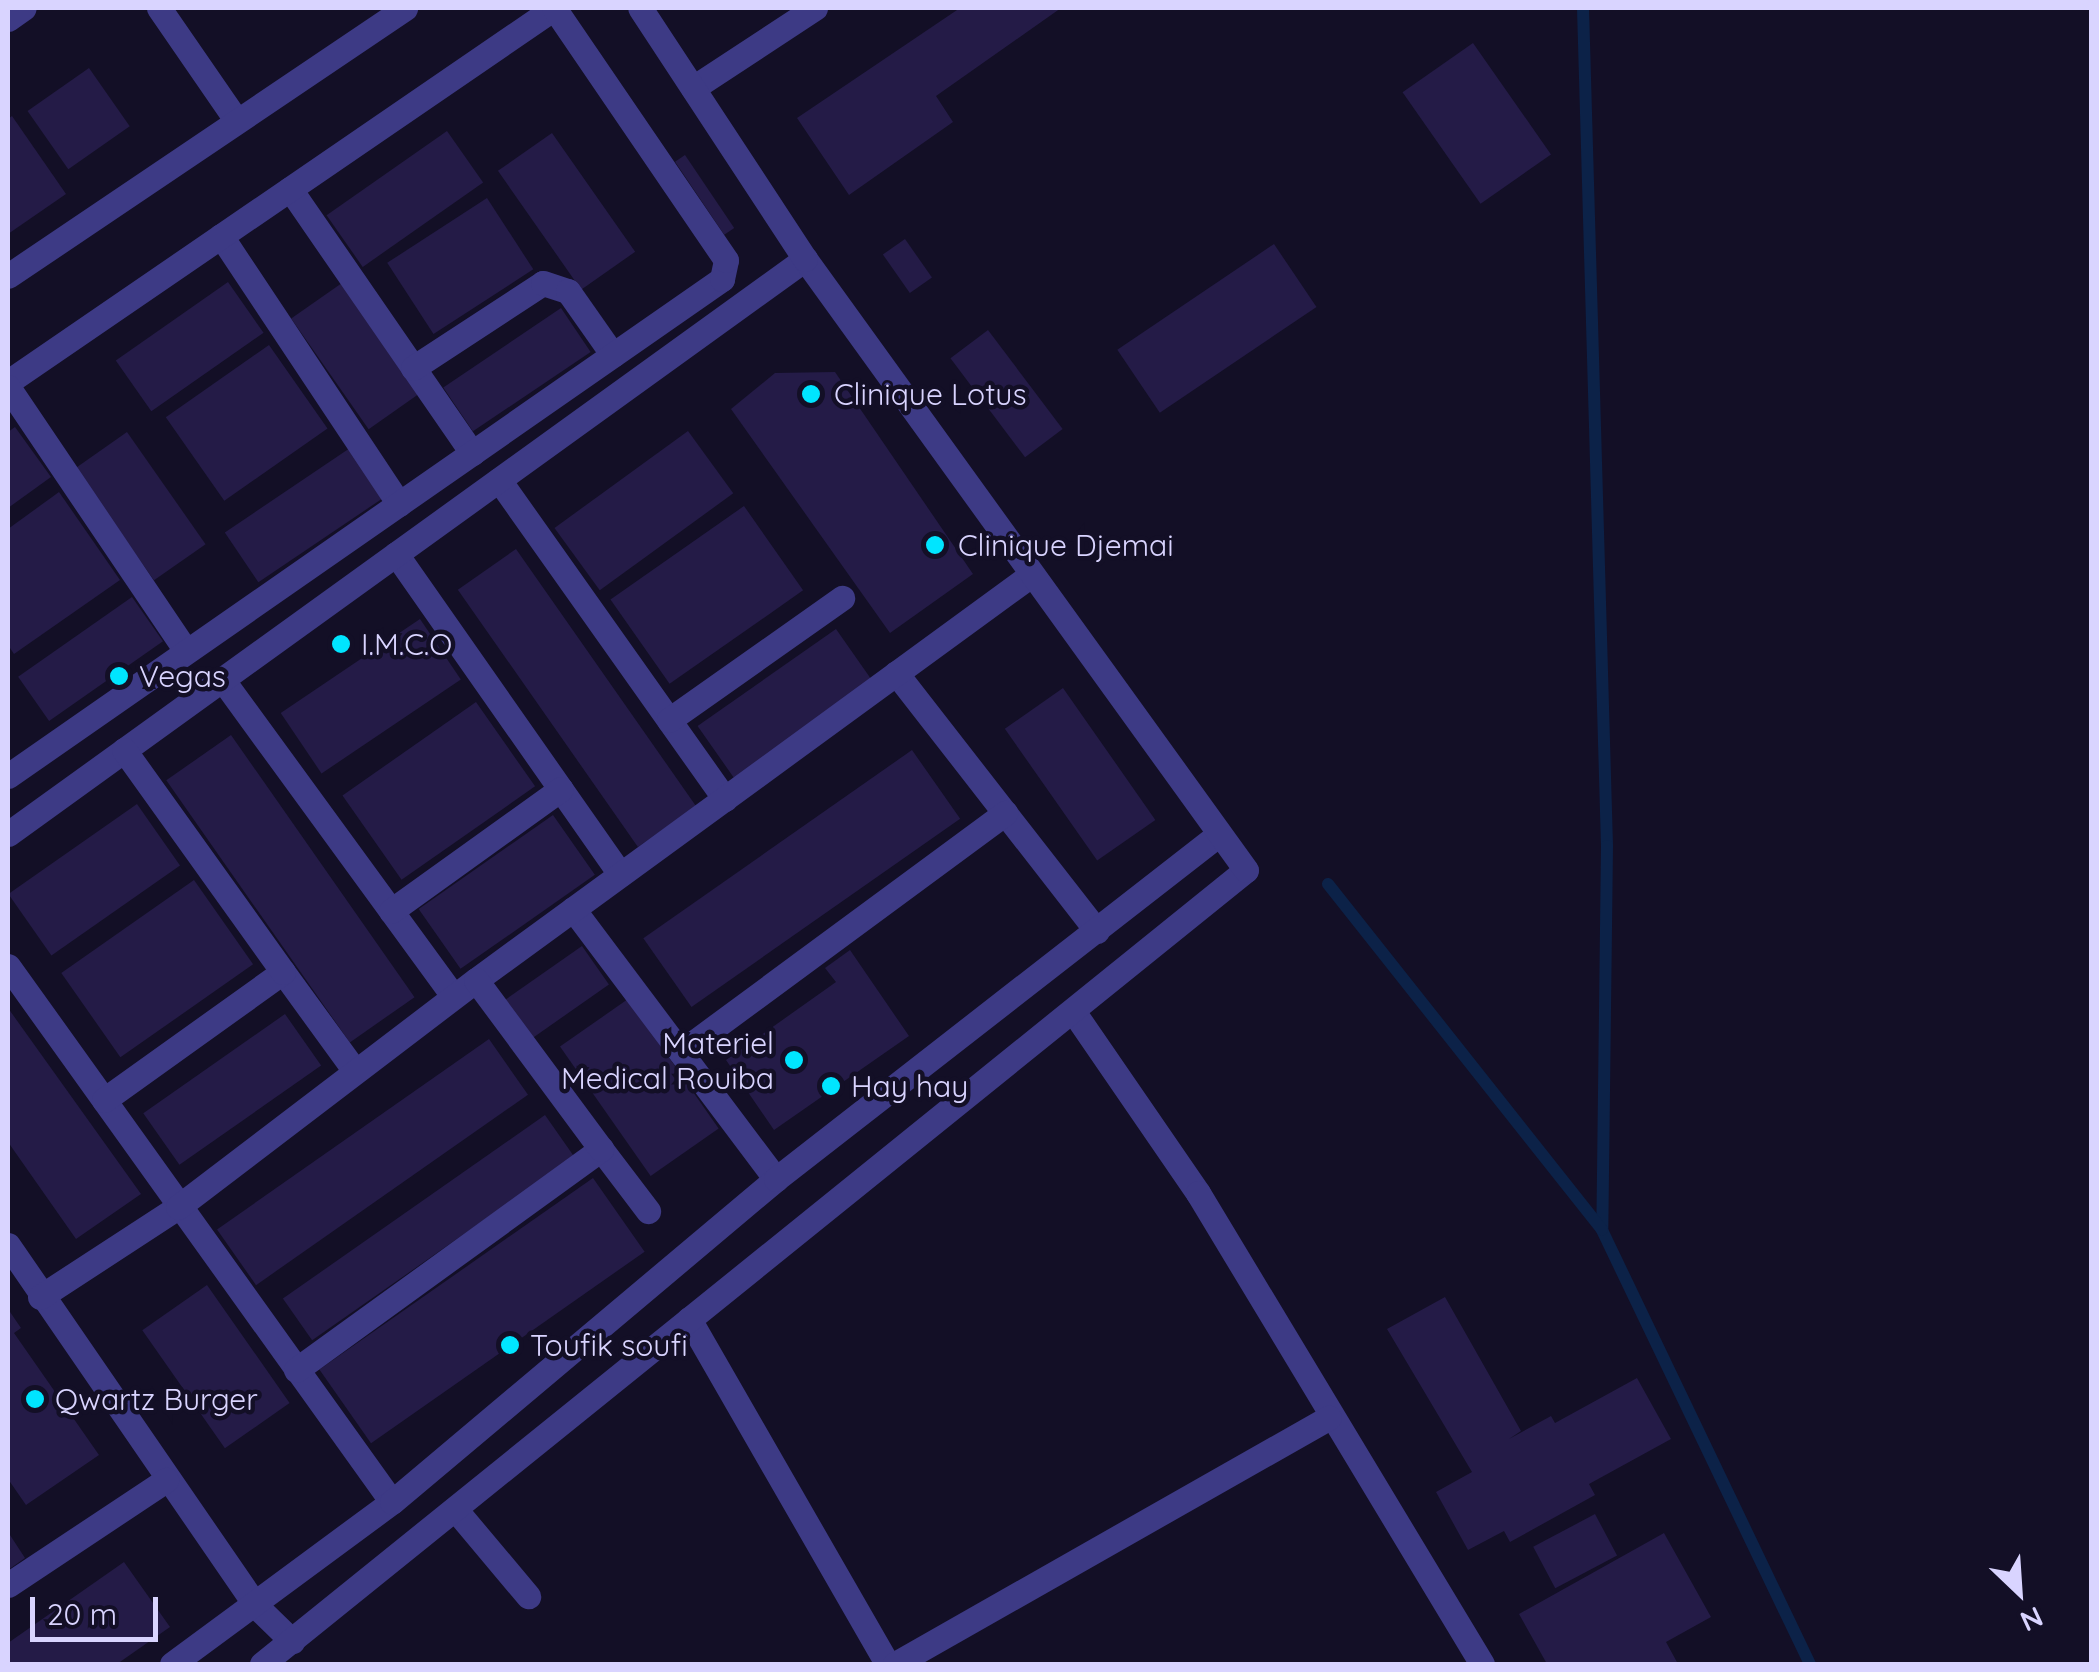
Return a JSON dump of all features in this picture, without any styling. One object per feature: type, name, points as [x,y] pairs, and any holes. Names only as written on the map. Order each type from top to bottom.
[{"type":"street","points":[[8,19],[24,8]]},
{"type":"street","points":[[159,8],[235,118]]},
{"type":"street","points":[[8,276],[235,118],[405,8]]},
{"type":"street","points":[[8,776],[472,454],[722,278],[726,260],[554,8],[8,385],[186,652]]},
{"type":"street","points":[[262,1664],[1075,1014],[1246,870],[806,260],[640,8]]},
{"type":"street","points":[[693,88],[815,8]]},
{"type":"street","points":[[290,189],[472,454]]},
{"type":"street","points":[[221,236],[399,504]]},
{"type":"street","points":[[8,834],[806,260]]},
{"type":"street","points":[[413,368],[543,283],[568,291],[613,354]]},
{"type":"street","points":[[499,480],[724,799]]},
{"type":"street","points":[[396,554],[620,874]]},
{"type":"street","points":[[40,1297],[178,1207],[453,996],[1031,575]]},
{"type":"street","points":[[669,720],[842,598]]},
{"type":"street","points":[[896,673],[1098,932]]},
{"type":"street","points":[[222,680],[453,996]]},
{"type":"street","points":[[124,750],[355,1071]]},
{"type":"street","points":[[391,911],[561,789]]},
{"type":"street","points":[[681,1052],[1005,813]]},
{"type":"street","points":[[172,1664],[392,1502],[776,1178],[1098,932],[1219,834]]},
{"type":"street","points":[[573,909],[776,1178]]},
{"type":"street","points":[[8,966],[392,1502]]},
{"type":"street","points":[[104,1100],[283,972]]},
{"type":"street","points":[[476,980],[648,1210]]},
{"type":"street","points":[[1075,1014],[1178,1160],[1329,1417],[1442,1589],[1482,1664]]},
{"type":"street","points":[[296,1370],[601,1149]]},
{"type":"street","points":[[8,1245],[40,1297],[255,1605],[292,1640]]},
{"type":"street","points":[[690,1319],[887,1664]]},
{"type":"street","points":[[895,1664],[1329,1417]]},
{"type":"street","points":[[8,1585],[166,1480]]},
{"type":"street","points":[[456,1508],[528,1596]]},
{"type":"building","points":[[960,8],[1061,8],[936,96],[953,122],[849,195],[797,118]]},
{"type":"building","points":[[1473,43],[1551,154],[1481,204],[1403,92]]},
{"type":"building","points":[[89,68],[130,126],[68,169],[28,111]]},
{"type":"building","points":[[12,116],[66,194],[8,234],[8,119]]},
{"type":"building","points":[[447,131],[483,183],[363,267],[327,215]]},
{"type":"building","points":[[552,133],[635,252],[581,290],[498,171]]},
{"type":"building","points":[[685,155],[734,228],[724,235],[675,162]]},
{"type":"building","points":[[487,198],[533,269],[433,334],[387,263]]},
{"type":"building","points":[[905,239],[932,278],[910,293],[883,254]]},
{"type":"building","points":[[1274,244],[1316,307],[1160,413],[1117,350]]},
{"type":"building","points":[[228,282],[264,333],[151,411],[116,361]]},
{"type":"building","points":[[342,283],[419,394],[369,429],[291,319]]},
{"type":"building","points":[[561,308],[591,352],[473,431],[443,387]]},
{"type":"building","points":[[988,330],[1063,429],[1025,457],[950,358]]},
{"type":"building","points":[[269,345],[328,429],[224,501],[166,417]]},
{"type":"building","points":[[835,372],[973,574],[890,633],[731,409],[775,373]]},
{"type":"building","points":[[15,427],[51,477],[8,508],[8,432]]},
{"type":"building","points":[[688,431],[733,493],[600,590],[555,528]]},
{"type":"building","points":[[127,432],[206,544],[154,580],[75,468]]},
{"type":"building","points":[[350,448],[384,498],[258,582],[225,532]]},
{"type":"building","points":[[59,492],[120,580],[14,654],[8,645],[8,529]]},
{"type":"building","points":[[744,506],[803,590],[670,684],[610,599]]},
{"type":"building","points":[[516,549],[696,806],[638,847],[458,590]]},
{"type":"building","points":[[132,597],[163,641],[49,721],[18,677]]},
{"type":"building","points":[[420,619],[461,680],[322,773],[281,713]]},
{"type":"building","points":[[836,629],[874,683],[735,780],[698,726]]},
{"type":"building","points":[[1063,688],[1155,820],[1097,861],[1005,729]]},
{"type":"building","points":[[476,702],[535,786],[402,880],[342,795]]},
{"type":"building","points":[[231,735],[415,997],[350,1042],[166,780]]},
{"type":"building","points":[[912,750],[960,819],[691,1007],[643,938]]},
{"type":"building","points":[[137,804],[180,865],[51,955],[8,894]]},
{"type":"building","points":[[553,815],[595,875],[461,969],[419,909]]},
{"type":"building","points":[[194,880],[253,964],[120,1057],[61,973]]},
{"type":"building","points":[[582,946],[609,985],[529,1041],[502,1002]]},
{"type":"building","points":[[850,950],[909,1036],[774,1130],[726,1060],[836,982],[825,968]]},
{"type":"building","points":[[628,999],[719,1128],[651,1176],[560,1047]]},
{"type":"building","points":[[8,1008],[141,1194],[76,1239],[8,1142]]},
{"type":"building","points":[[285,1014],[321,1066],[179,1165],[143,1113]]},
{"type":"building","points":[[489,1039],[528,1095],[256,1285],[217,1229]]},
{"type":"building","points":[[545,1115],[574,1157],[312,1340],[283,1299]]},
{"type":"building","points":[[593,1178],[645,1252],[371,1443],[319,1370]]},
{"type":"building","points":[[207,1285],[290,1403],[225,1448],[142,1330]]},
{"type":"building","points":[[1445,1297],[1521,1431],[1509,1439],[1551,1416],[1555,1423],[1637,1378],[1671,1439],[1589,1484],[1595,1495],[1510,1542],[1504,1531],[1468,1550],[1436,1492],[1472,1472],[1387,1329]]},
{"type":"building","points":[[8,1309],[21,1328],[14,1333],[99,1455],[26,1505],[8,1479]]},
{"type":"building","points":[[1595,1514],[1617,1555],[1555,1588],[1533,1547]]},
{"type":"building","points":[[8,1532],[25,1558],[8,1570]]},
{"type":"building","points":[[1664,1533],[1711,1617],[1666,1642],[1678,1664],[1547,1664],[1519,1614]]},
{"type":"building","points":[[124,1562],[170,1627],[117,1664],[8,1664],[8,1643]]},
{"type":"waterway","points":[[1583,8],[1607,846],[1602,1230],[1810,1664]]},
{"type":"waterway","points":[[1328,884],[1602,1230]]},
{"type":"place","name":"Clinique Lotus","points":[[811,394]]},
{"type":"place","name":"Clinique Djemai","points":[[935,545]]},
{"type":"place","name":"I.M.C.O","points":[[341,644]]},
{"type":"place","name":"Vegas","points":[[119,676]]},
{"type":"place","name":"Materiel Medical Rouiba","points":[[794,1060]]},
{"type":"place","name":"Hay hay","points":[[831,1086]]},
{"type":"place","name":"Toufik soufi","points":[[510,1345]]},
{"type":"place","name":"Qwartz Burger","points":[[35,1399]]}]
